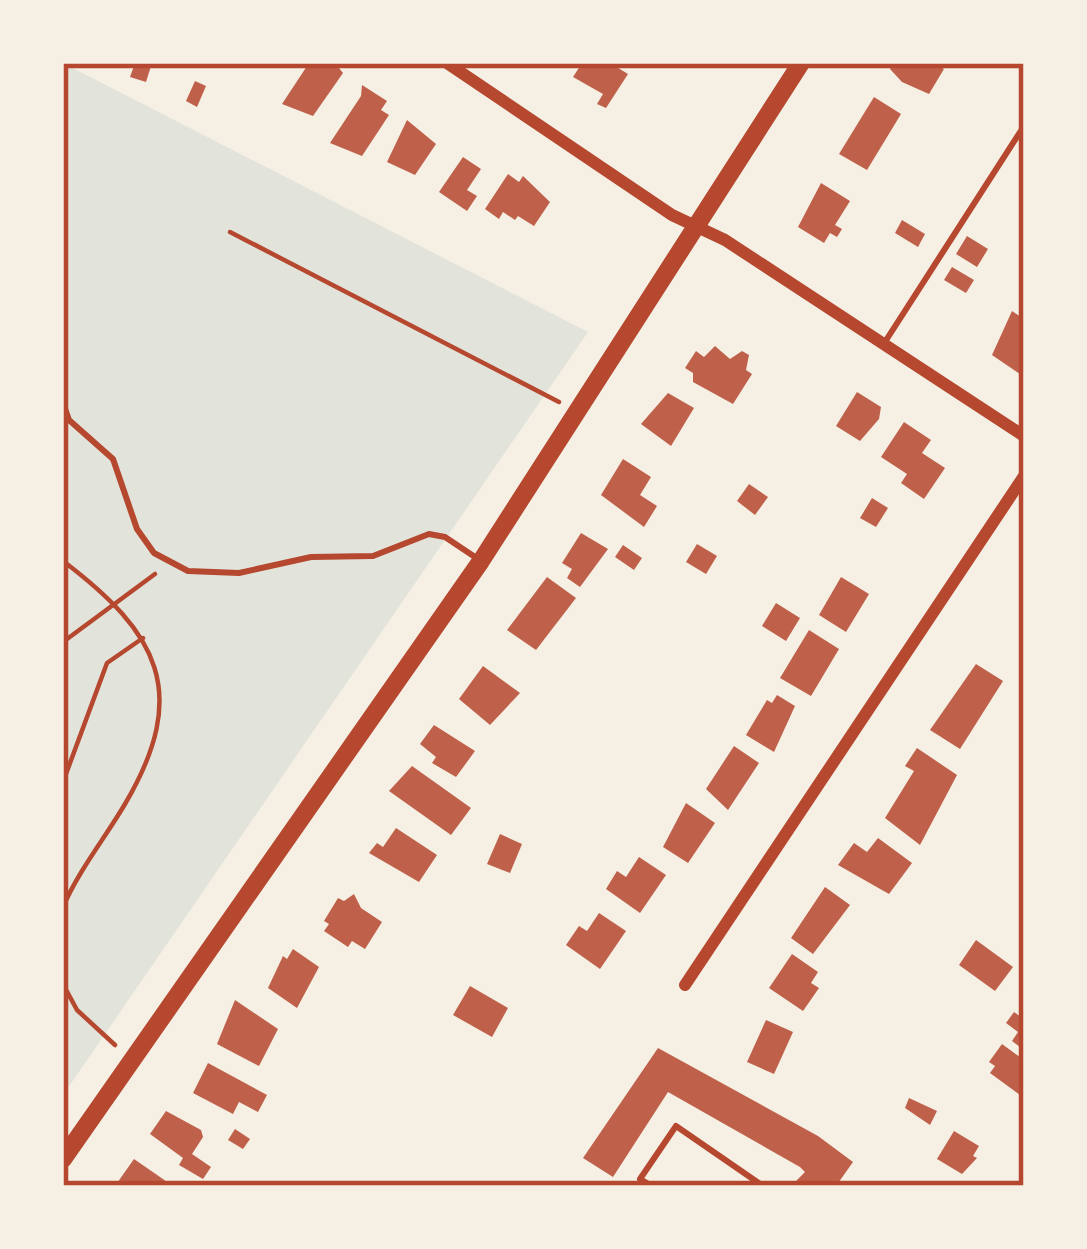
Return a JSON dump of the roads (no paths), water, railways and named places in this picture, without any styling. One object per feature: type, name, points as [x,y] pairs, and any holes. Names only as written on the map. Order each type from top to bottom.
[{"type":"main road","points":[[63,1159],[482,561],[801,63]]},
{"type":"street","points":[[447,63],[1024,436]]},
{"type":"street","points":[[685,985],[1024,476]]},
{"type":"lane","points":[[883,345],[1024,126]]},
{"type":"lane","points":[[63,403],[69,420],[113,459],[136,529],[170,563],[211,574],[239,573],[311,557],[373,556],[429,533],[445,537],[482,561]]},
{"type":"lane","points":[[652,1186],[640,1179],[676,1126],[763,1186]]}]
